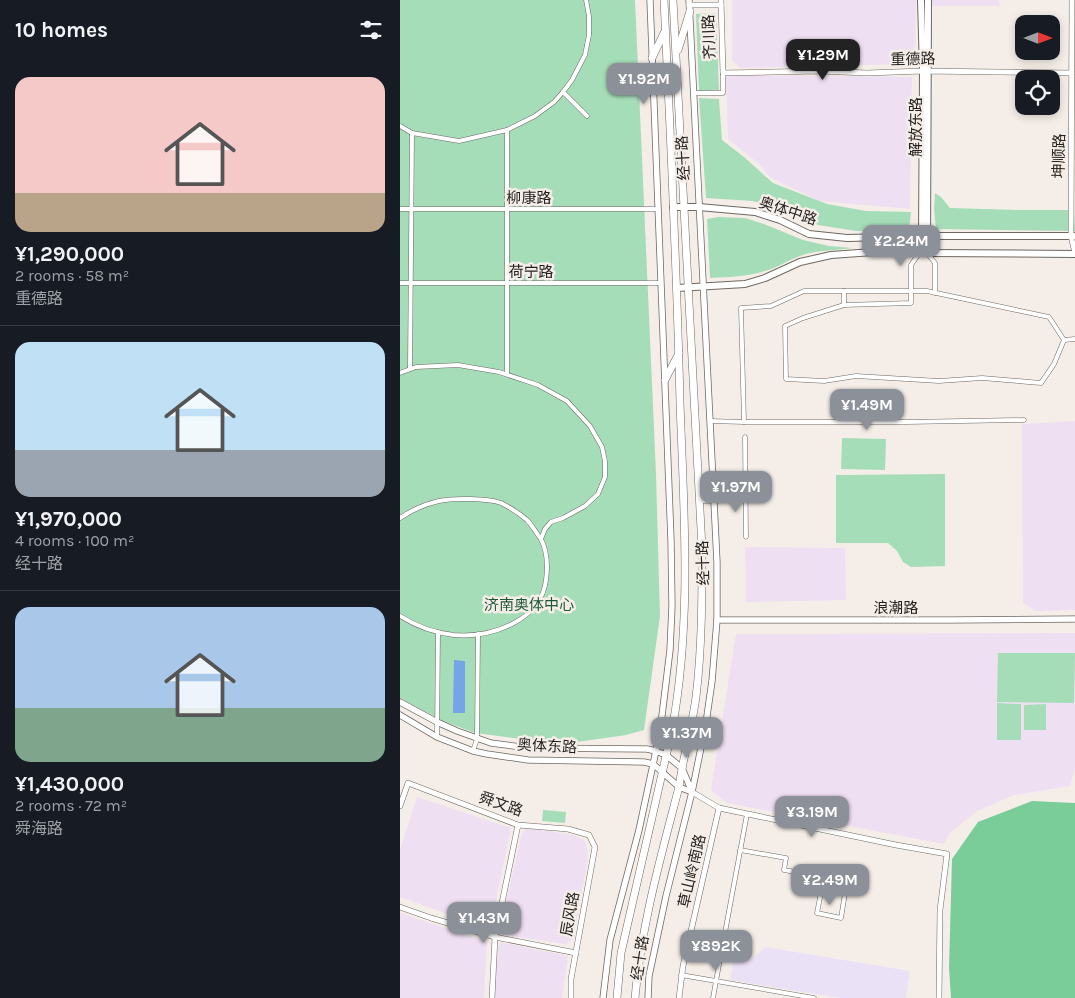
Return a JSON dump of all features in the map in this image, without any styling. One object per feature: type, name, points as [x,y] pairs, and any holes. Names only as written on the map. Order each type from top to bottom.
[{"type":"highway","name":"经十路","points":[[635,998],[639,958],[648,914],[690,735],[701,647],[702,548],[700,501],[673,0]]},
{"type":"highway","name":"经十路","points":[[617,998],[622,953],[677,701],[684,608],[685,548],[677,288],[663,2]]},
{"type":"highway","points":[[676,55],[689,5]]},
{"type":"highway","points":[[652,58],[665,30]]},
{"type":"highway","points":[[665,380],[679,353]]},
{"type":"main road","name":"经十路","points":[[603,998],[610,940],[639,830],[656,751],[666,687],[672,606],[650,0]]},
{"type":"main road","name":"解放东路","points":[[921,0],[926,72]]},
{"type":"main road","name":"解放东路","points":[[923,253],[928,0]]},
{"type":"main road","name":"经十路","points":[[648,998],[649,976],[666,896],[692,792],[706,723],[718,620],[717,562],[689,5]]},
{"type":"main road","name":"奥体中路","points":[[673,207],[759,213],[780,220],[809,234],[847,238],[1073,236]]},
{"type":"main road","points":[[677,288],[745,284],[765,278],[800,262],[831,255],[873,252],[1075,253]]},
{"type":"main road","name":"浪潮路","points":[[718,620],[1075,619]]},
{"type":"main road","points":[[400,702],[437,722],[491,743],[528,748],[647,749],[656,751],[666,755],[682,768],[692,792]]},
{"type":"main road","name":"奥体东路","points":[[400,715],[437,737],[474,751],[528,760],[644,762],[653,764]]},
{"type":"main road","points":[[653,764],[679,787],[692,792]]},
{"type":"street","points":[[400,126],[412,133],[459,141],[507,130],[535,116],[554,102],[563,92],[572,80],[585,55],[589,35],[589,16],[586,0]]},
{"type":"street","name":"坤顺路","points":[[1072,0],[1074,62],[1072,73],[1073,236],[1075,253]]},
{"type":"street","points":[[689,5],[721,3]]},
{"type":"street","name":"齐川路","points":[[721,3],[723,73]]},
{"type":"street","name":"重德路","points":[[723,73],[818,71],[1072,73]]},
{"type":"street","points":[[694,93],[724,93],[723,73]]},
{"type":"street","points":[[563,92],[587,116]]},
{"type":"street","points":[[507,130],[507,374]]},
{"type":"street","points":[[410,369],[412,133]]},
{"type":"street","name":"柳康路","points":[[400,209],[658,209]]},
{"type":"street","points":[[935,293],[934,263],[923,253],[911,265],[911,303],[844,305],[785,326],[786,379],[824,381],[856,376],[939,381],[982,378],[1041,383],[1054,364],[1064,340]]},
{"type":"street","name":"荷宁路","points":[[400,283],[661,284]]},
{"type":"street","points":[[744,422],[741,308],[771,306],[804,291],[927,291],[1049,317],[1064,340]]},
{"type":"street","points":[[844,291],[844,305]]},
{"type":"street","points":[[1064,340],[1075,339]]},
{"type":"street","points":[[400,373],[416,367],[458,365],[507,374],[538,385],[567,402],[590,426],[602,448],[605,461],[605,477],[598,494],[585,506],[551,522],[545,529],[541,539]]},
{"type":"street","points":[[710,421],[907,422],[1024,420]]},
{"type":"street","points":[[745,437],[746,538]]},
{"type":"street","points":[[699,486],[745,488]]},
{"type":"street","points":[[400,518],[413,510],[440,500],[460,499],[500,503],[528,521],[541,539],[548,569],[542,596],[534,607],[526,616],[496,630],[478,634],[453,635],[409,622],[400,616]]},
{"type":"street","points":[[700,501],[745,500]]},
{"type":"street","points":[[437,737],[438,632]]},
{"type":"street","points":[[474,751],[477,739],[478,634]]},
{"type":"street","name":"舜文路","points":[[400,806],[408,783],[518,825],[568,829],[589,835]]},
{"type":"street","points":[[692,792],[719,808],[947,854],[940,910],[939,998]]},
{"type":"street","name":"草山岭南路","points":[[679,998],[681,975],[719,808]]},
{"type":"street","points":[[713,998],[747,814]]},
{"type":"street","points":[[492,998],[495,937],[518,825]]},
{"type":"street","name":"辰风路","points":[[571,998],[571,979],[595,847],[589,835]]},
{"type":"street","points":[[740,850],[786,858],[784,870],[824,877],[817,913],[841,918],[847,881],[852,882]]},
{"type":"street","points":[[400,906],[431,918],[495,937],[576,953]]},
{"type":"street","points":[[681,975],[814,998]]},
{"type":"shaded area","points":[[732,0],[916,0],[915,64],[741,68],[732,61]]},
{"type":"shaded area","points":[[932,0],[999,0],[1000,6],[932,6]]},
{"type":"shaded area","points":[[726,75],[912,77],[910,209],[820,201],[771,178],[759,164],[728,139]]},
{"type":"shaded area","points":[[1075,421],[1075,610],[1036,611],[1023,603],[1022,424]]},
{"type":"shaded area","points":[[745,547],[845,548],[846,600],[746,602]]},
{"type":"shaded area","points":[[1075,633],[1075,769],[1070,786],[1014,795],[977,811],[950,833],[944,844],[727,803],[711,790],[736,634]]},
{"type":"shaded area","points":[[417,797],[511,828],[490,929],[400,897],[400,850]]},
{"type":"shaded area","points":[[528,828],[573,835],[584,840],[588,851],[573,939],[566,944],[504,935],[499,932],[522,833]]},
{"type":"shaded area","points":[[400,913],[487,942],[484,998],[400,998]]},
{"type":"shaded area","points":[[500,942],[568,956],[562,998],[493,998]]},
{"type":"shaded area","points":[[765,947],[910,971],[906,998],[842,998],[730,980],[734,956],[752,959]]},
{"type":"green space","name":"济南奥体中心","points":[[400,0],[635,0],[656,474],[660,616],[644,730],[626,735],[563,744],[475,733],[443,721],[400,698]]},
{"type":"green space","points":[[716,13],[719,90],[699,91],[696,14]]},
{"type":"green space","points":[[699,98],[719,99],[722,140],[773,183],[827,204],[866,211],[911,212],[909,231],[856,231],[818,225],[777,208],[752,201],[706,198]]},
{"type":"green space","points":[[935,193],[950,208],[1074,210],[1075,231],[936,229]]},
{"type":"green space","points":[[718,217],[745,218],[803,240],[829,246],[852,248],[805,254],[755,274],[710,278],[707,219]]},
{"type":"green space","points":[[842,438],[886,439],[885,470],[841,469]]},
{"type":"green space","points":[[945,474],[945,566],[911,567],[903,562],[897,551],[888,543],[836,543],[836,475]]},
{"type":"green space","points":[[998,653],[1075,653],[1074,703],[997,702]]},
{"type":"green space","points":[[997,703],[1021,704],[1021,740],[997,740]]},
{"type":"green space","points":[[1046,704],[1046,730],[1024,730],[1024,705]]},
{"type":"green space","points":[[1032,801],[1075,803],[1075,998],[951,998],[949,968],[952,859],[978,822]]},
{"type":"green space","points":[[543,810],[566,812],[565,823],[542,821]]},
{"type":"water","points":[[454,660],[465,661],[465,713],[453,713]]}]
